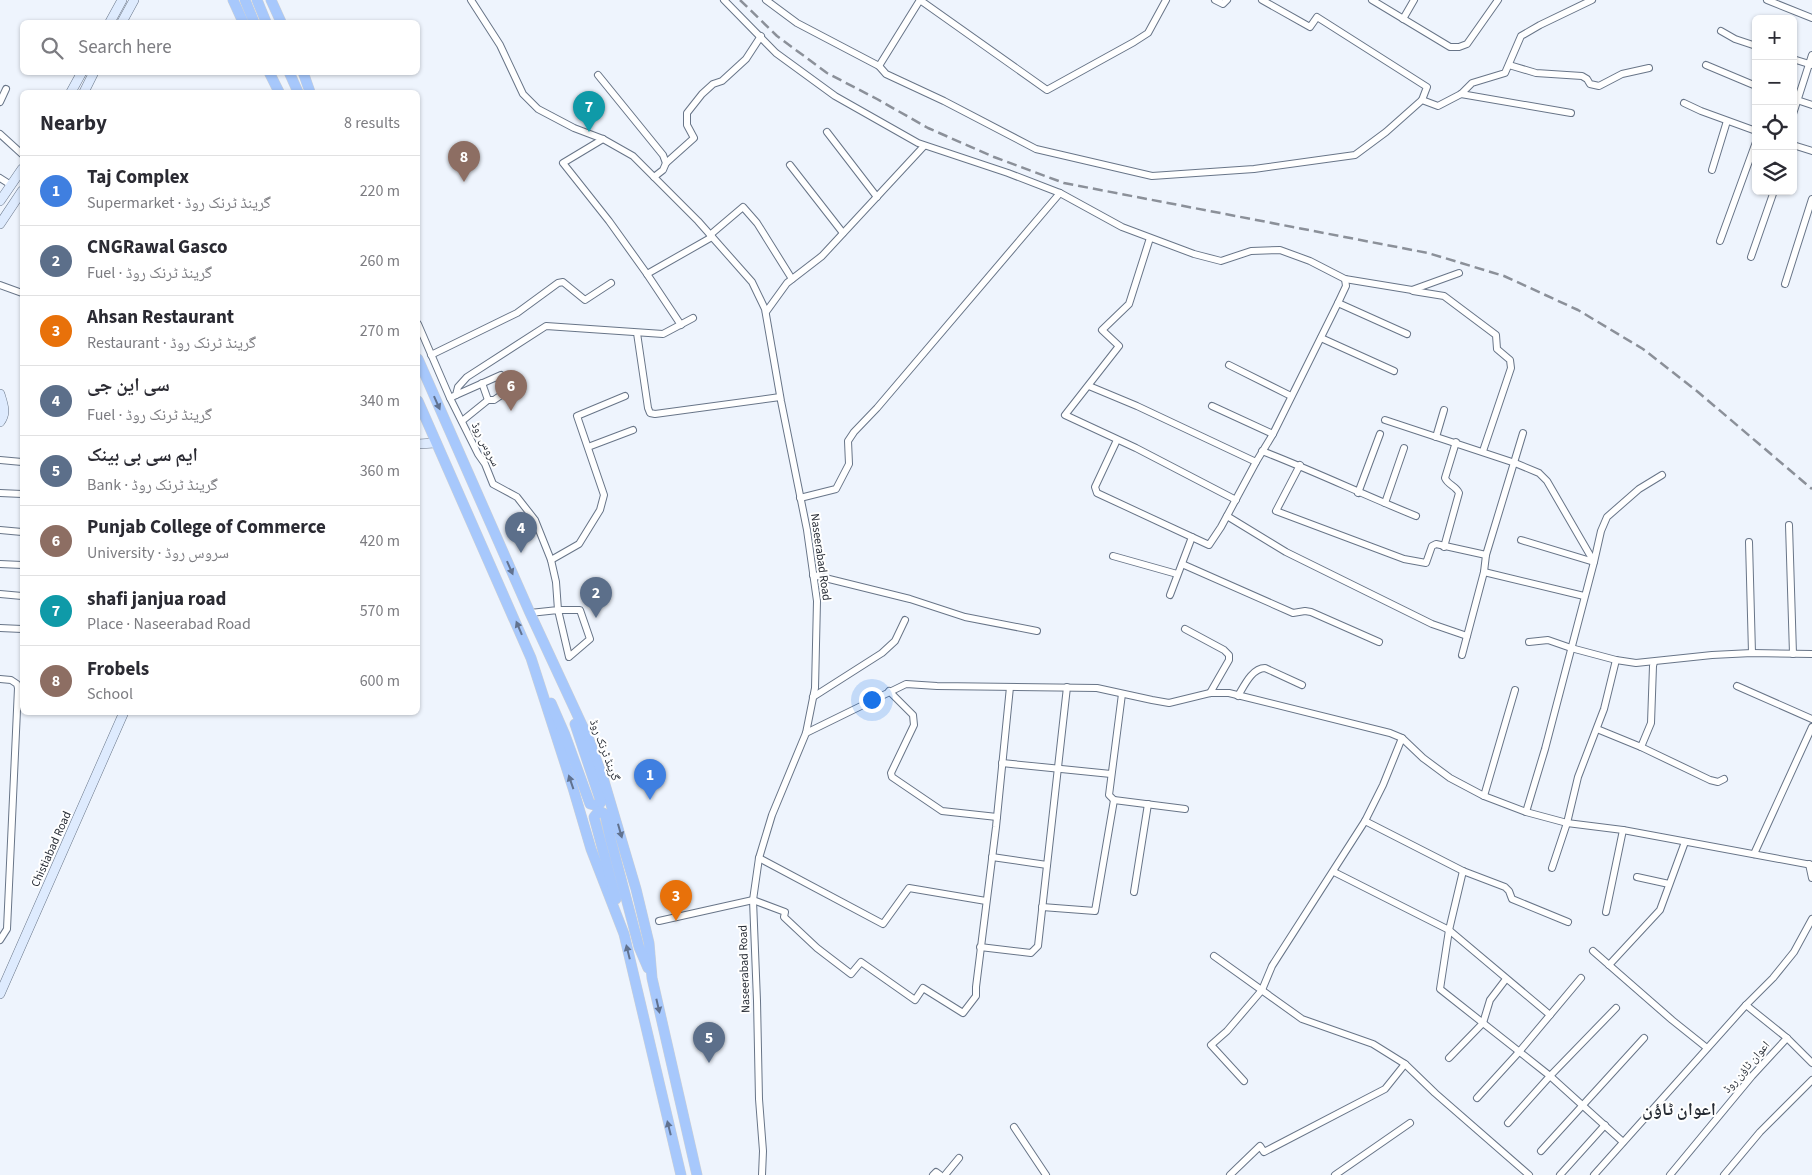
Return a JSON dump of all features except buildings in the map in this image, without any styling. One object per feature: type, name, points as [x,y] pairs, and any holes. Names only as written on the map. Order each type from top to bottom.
[{"type":"highway","points":[[233,0],[242,20]]},
{"type":"highway","points":[[245,0],[253,20]]},
{"type":"highway","points":[[257,0],[265,20]]},
{"type":"highway","points":[[271,0],[280,20]]},
{"type":"highway","points":[[270,75],[278,90]]},
{"type":"highway","points":[[278,75],[284,90]]},
{"type":"highway","points":[[290,75],[297,90]]},
{"type":"highway","points":[[304,75],[309,90]]},
{"type":"highway","name":"گرینڈ ٹرنک روڈ","points":[[420,364],[530,613],[589,740],[604,781],[636,889],[649,944],[652,978],[697,1175]]},
{"type":"highway","points":[[420,406],[565,734],[590,804],[598,806],[602,802],[596,782],[556,668]]},
{"type":"highway","points":[[531,658],[592,849],[624,934]]},
{"type":"highway","points":[[652,978],[639,947],[605,814],[599,811],[594,816],[610,871],[681,1175]]},
{"type":"main road","points":[[111,20],[122,0]]},
{"type":"main road","points":[[123,20],[134,0]]},
{"type":"main road","points":[[72,90],[80,75]]},
{"type":"main road","points":[[85,90],[92,75]]},
{"type":"main road","points":[[0,201],[20,172]]},
{"type":"main road","points":[[0,224],[20,194]]},
{"type":"main road","points":[[0,394],[4,416],[0,422]]},
{"type":"main road","points":[[420,444],[436,443]]},
{"type":"main road","name":"Chistiabad Road","points":[[0,994],[123,715]]},
{"type":"street","name":"Naseerabad Road","points":[[471,0],[500,45],[523,94],[538,109],[574,128],[603,139],[632,156],[711,236],[752,282],[766,312],[814,575],[817,601],[815,688],[806,733],[772,815],[759,858],[753,900],[759,1099],[763,1152],[762,1175]]},
{"type":"street","points":[[724,0],[776,53],[835,96],[924,146],[1008,173],[1060,193],[1122,227],[1194,254],[1221,261],[1251,251],[1280,250],[1310,261],[1345,279],[1444,296],[1496,335],[1497,349],[1510,360],[1511,368],[1509,375],[1483,451]]},
{"type":"street","points":[[766,0],[797,23],[879,66],[886,74],[944,101],[1036,149],[1152,176],[1254,169],[1355,155],[1386,132],[1422,100],[1426,88],[1317,17],[1310,27],[1262,0]]},
{"type":"street","points":[[879,66],[920,0],[1047,90],[1148,33],[1166,0]]},
{"type":"street","points":[[1215,0],[1223,4],[1227,0]]},
{"type":"street","points":[[1372,0],[1450,47],[1459,47],[1467,44],[1498,0]]},
{"type":"street","points":[[1403,19],[1414,0]]},
{"type":"street","points":[[1422,100],[1438,106],[1461,94],[1472,83],[1505,74],[1521,36],[1592,0]]},
{"type":"street","points":[[1767,0],[1812,18]]},
{"type":"street","points":[[1721,30],[1752,44]]},
{"type":"street","points":[[654,177],[663,170],[666,163],[694,138],[687,124],[687,113],[702,94],[713,84],[722,82],[746,59],[761,36]]},
{"type":"street","points":[[1797,96],[1811,64],[1812,55]]},
{"type":"street","points":[[1797,59],[1811,64]]},
{"type":"street","points":[[1509,65],[1536,73],[1582,76],[1590,84],[1599,86],[1622,74],[1649,68]]},
{"type":"street","points":[[1706,65],[1752,84]]},
{"type":"street","points":[[598,75],[663,155],[666,163]]},
{"type":"street","points":[[0,102],[6,89]]},
{"type":"street","points":[[1461,94],[1571,113]]},
{"type":"street","points":[[1797,101],[1812,105]]},
{"type":"street","points":[[1684,103],[1752,130]]},
{"type":"street","points":[[1712,170],[1727,121]]},
{"type":"street","points":[[827,132],[877,197]]},
{"type":"street","points":[[0,134],[20,152]]},
{"type":"street","points":[[603,139],[563,163],[609,221],[681,324]]},
{"type":"street","points":[[766,312],[787,283],[822,256],[924,146]]},
{"type":"street","points":[[1797,146],[1812,151]]},
{"type":"street","points":[[1720,241],[1753,150]]},
{"type":"street","points":[[790,165],[843,234]]},
{"type":"street","points":[[0,178],[11,185]]},
{"type":"street","points":[[800,498],[836,489],[848,464],[848,441],[854,432],[877,408],[951,318],[1060,193]]},
{"type":"street","points":[[1751,257],[1773,195]]},
{"type":"street","points":[[1786,284],[1812,199]]},
{"type":"street","points":[[647,274],[711,236],[743,207],[757,223],[792,279]]},
{"type":"street","points":[[1150,238],[1129,304],[1102,330],[1119,346],[1065,415],[1236,500]]},
{"type":"street","points":[[1412,290],[1459,273]]},
{"type":"street","points":[[1117,440],[1095,487],[1097,494],[1209,545],[1273,434],[1346,286],[1345,279]]},
{"type":"street","points":[[431,355],[517,313],[558,283],[563,282],[567,284],[585,300],[611,283]]},
{"type":"street","points":[[0,285],[20,292]]},
{"type":"street","points":[[1338,303],[1407,334]]},
{"type":"street","points":[[453,397],[458,387],[467,377],[546,326],[663,334],[693,318]]},
{"type":"street","name":"سروس روڈ","points":[[420,329],[493,484],[517,497],[534,520],[551,560],[556,582],[558,610],[569,657],[590,639],[580,610],[558,610]]},
{"type":"street","points":[[637,333],[650,413],[655,414],[780,397]]},
{"type":"street","points":[[1321,338],[1394,371]]},
{"type":"street","points":[[1229,365],[1291,396]]},
{"type":"street","points":[[453,397],[501,375]]},
{"type":"street","points":[[482,383],[488,400]]},
{"type":"street","points":[[1089,386],[1137,406],[1256,462]]},
{"type":"street","points":[[462,421],[488,400],[494,400],[513,387]]},
{"type":"street","points":[[551,560],[580,544],[600,510],[604,495],[577,416],[626,396]]},
{"type":"street","points":[[1212,406],[1273,434]]},
{"type":"street","points":[[1436,436],[1444,410]]},
{"type":"street","points":[[1385,420],[1515,462],[1539,473],[1548,481],[1594,562]]},
{"type":"street","points":[[588,447],[633,430]]},
{"type":"street","points":[[1462,655],[1484,572],[1486,555],[1523,433]]},
{"type":"street","points":[[1358,493],[1380,434]]},
{"type":"street","points":[[1444,547],[1459,493],[1458,490],[1446,482],[1445,478],[1456,442]]},
{"type":"street","points":[[1385,503],[1404,448]]},
{"type":"street","points":[[1262,451],[1300,465],[1358,493],[1416,516]]},
{"type":"street","points":[[0,460],[20,462]]},
{"type":"street","points":[[1300,465],[1276,511],[1422,564],[1426,563],[1432,546],[1436,544],[1486,555]]},
{"type":"street","points":[[1526,812],[1545,749],[1584,596],[1607,516],[1638,489],[1662,475]]},
{"type":"street","points":[[0,493],[20,494]]},
{"type":"street","points":[[1227,516],[1286,552],[1432,624],[1467,636]]},
{"type":"street","points":[[1789,524],[1793,654]]},
{"type":"street","points":[[0,530],[20,532]]},
{"type":"street","points":[[1170,595],[1192,538]]},
{"type":"street","points":[[1521,540],[1594,562]]},
{"type":"street","points":[[1749,542],[1752,653]]},
{"type":"street","points":[[1113,556],[1177,574]]},
{"type":"street","points":[[0,564],[20,565]]},
{"type":"street","points":[[1182,564],[1293,613],[1311,612],[1379,642]]},
{"type":"street","points":[[1484,572],[1584,596]]},
{"type":"street","points":[[814,575],[910,599],[966,617],[1037,631]]},
{"type":"street","points":[[0,594],[20,596]]},
{"type":"street","points":[[530,613],[558,610]]},
{"type":"street","points":[[813,696],[882,653],[895,641],[905,620]]},
{"type":"street","points":[[0,628],[20,629]]},
{"type":"street","points":[[1185,629],[1224,650],[1229,655],[1229,660],[1210,693]]},
{"type":"street","points":[[1529,642],[1548,640],[1616,660],[1636,663],[1691,656],[1752,653],[1812,654]]},
{"type":"street","points":[[1552,868],[1567,822],[1578,777],[1604,709],[1616,660]]},
{"type":"street","points":[[1641,748],[1651,724],[1652,666],[1654,662]]},
{"type":"street","points":[[1238,696],[1256,670],[1260,668],[1265,668],[1302,685]]},
{"type":"street","points":[[0,679],[11,680],[17,684],[18,692],[7,928],[0,940]]},
{"type":"street","points":[[806,733],[889,691],[914,683],[937,686],[1097,688],[1170,702],[1210,693],[1228,693],[1390,733],[1402,738],[1422,758],[1450,778],[1484,796],[1526,812],[1567,822],[1623,830],[1811,864],[1812,878]]},
{"type":"street","points":[[1737,686],[1812,718]]},
{"type":"street","points":[[659,921],[753,900],[785,912],[784,917],[817,948],[851,974],[861,962],[915,1000],[923,988],[963,1013],[976,996],[1010,687]]},
{"type":"street","points":[[980,947],[1031,953],[1038,946],[1067,687]]},
{"type":"street","points":[[1484,796],[1515,690]]},
{"type":"street","points":[[889,691],[913,715],[914,725],[891,773],[892,778],[942,811],[997,817]]},
{"type":"street","points":[[1122,694],[1109,795],[1114,800],[1185,809]]},
{"type":"street","points":[[1754,854],[1812,727]]},
{"type":"street","points":[[1597,729],[1710,780],[1718,782],[1724,780]]},
{"type":"street","points":[[1244,1081],[1211,1045],[1227,1031],[1262,990],[1272,966],[1365,821],[1383,785],[1402,738]]},
{"type":"street","points":[[1002,763],[1111,774]]},
{"type":"street","points":[[1042,907],[1095,911],[1114,800]]},
{"type":"street","points":[[1134,892],[1148,804]]},
{"type":"street","points":[[1365,821],[1463,871],[1505,888],[1509,891],[1512,899],[1568,922]]},
{"type":"street","points":[[1606,912],[1623,830]]},
{"type":"street","points":[[1609,965],[1660,910],[1685,842]]},
{"type":"street","points":[[992,857],[1047,865]]},
{"type":"street","points":[[759,858],[883,924],[908,888],[986,901]]},
{"type":"street","points":[[1463,871],[1449,930],[1440,989],[1550,1076],[1623,1142]]},
{"type":"street","points":[[1334,872],[1449,930],[1550,1015]]},
{"type":"street","points":[[1637,877],[1669,884]]},
{"type":"street","points":[[1594,1175],[1746,1005],[1773,978],[1794,952],[1812,920]]},
{"type":"street","points":[[1593,951],[1672,1020],[1708,1048]]},
{"type":"street","points":[[1214,956],[1302,1019],[1373,1044],[1405,1064],[1435,1093],[1529,1175]]},
{"type":"street","points":[[1449,1058],[1483,1023],[1490,1000],[1506,978]]},
{"type":"street","points":[[1477,1098],[1520,1052],[1581,978]]},
{"type":"street","name":"اعوان ٹاؤن روڈ","points":[[1670,1175],[1752,1076],[1787,1038],[1746,1005]]},
{"type":"street","points":[[1508,1123],[1550,1076],[1616,1008]]},
{"type":"street","points":[[1541,1151],[1644,1038]]},
{"type":"street","points":[[1787,1038],[1812,1063]]},
{"type":"street","points":[[1230,1175],[1260,1146],[1264,1152],[1385,1089],[1405,1064]]},
{"type":"street","points":[[1724,1175],[1760,1132],[1812,1080]]},
{"type":"street","points":[[1335,1175],[1410,1123]]},
{"type":"street","points":[[1560,1175],[1605,1126]]},
{"type":"street","points":[[1014,1127],[1046,1175]]},
{"type":"street","points":[[945,1175],[959,1158]]},
{"type":"street","points":[[934,1175],[936,1172],[940,1175]]},
{"type":"railway","points":[[740,0],[777,36],[827,73],[928,128],[994,157],[1064,183],[1428,253],[1504,276],[1578,310],[1643,349],[1698,392],[1812,489]]},
{"type":"place","name":"shafi janjua road","points":[[589,132]]},
{"type":"place","name":"Frobels","points":[[464,182]]},
{"type":"place","name":"Punjab College of Commerce","points":[[511,411]]},
{"type":"place","name":"سی این جی","points":[[521,553]]},
{"type":"place","name":"CNGRawal Gasco","points":[[596,618]]},
{"type":"place","name":"Taj Complex","points":[[650,800]]},
{"type":"place","name":"Ahsan Restaurant","points":[[676,921]]},
{"type":"place","name":"ایم سی بی بینک","points":[[709,1063]]},
{"type":"district","name":"اعوان ٹاؤن","points":[[1679,1109]]}]
